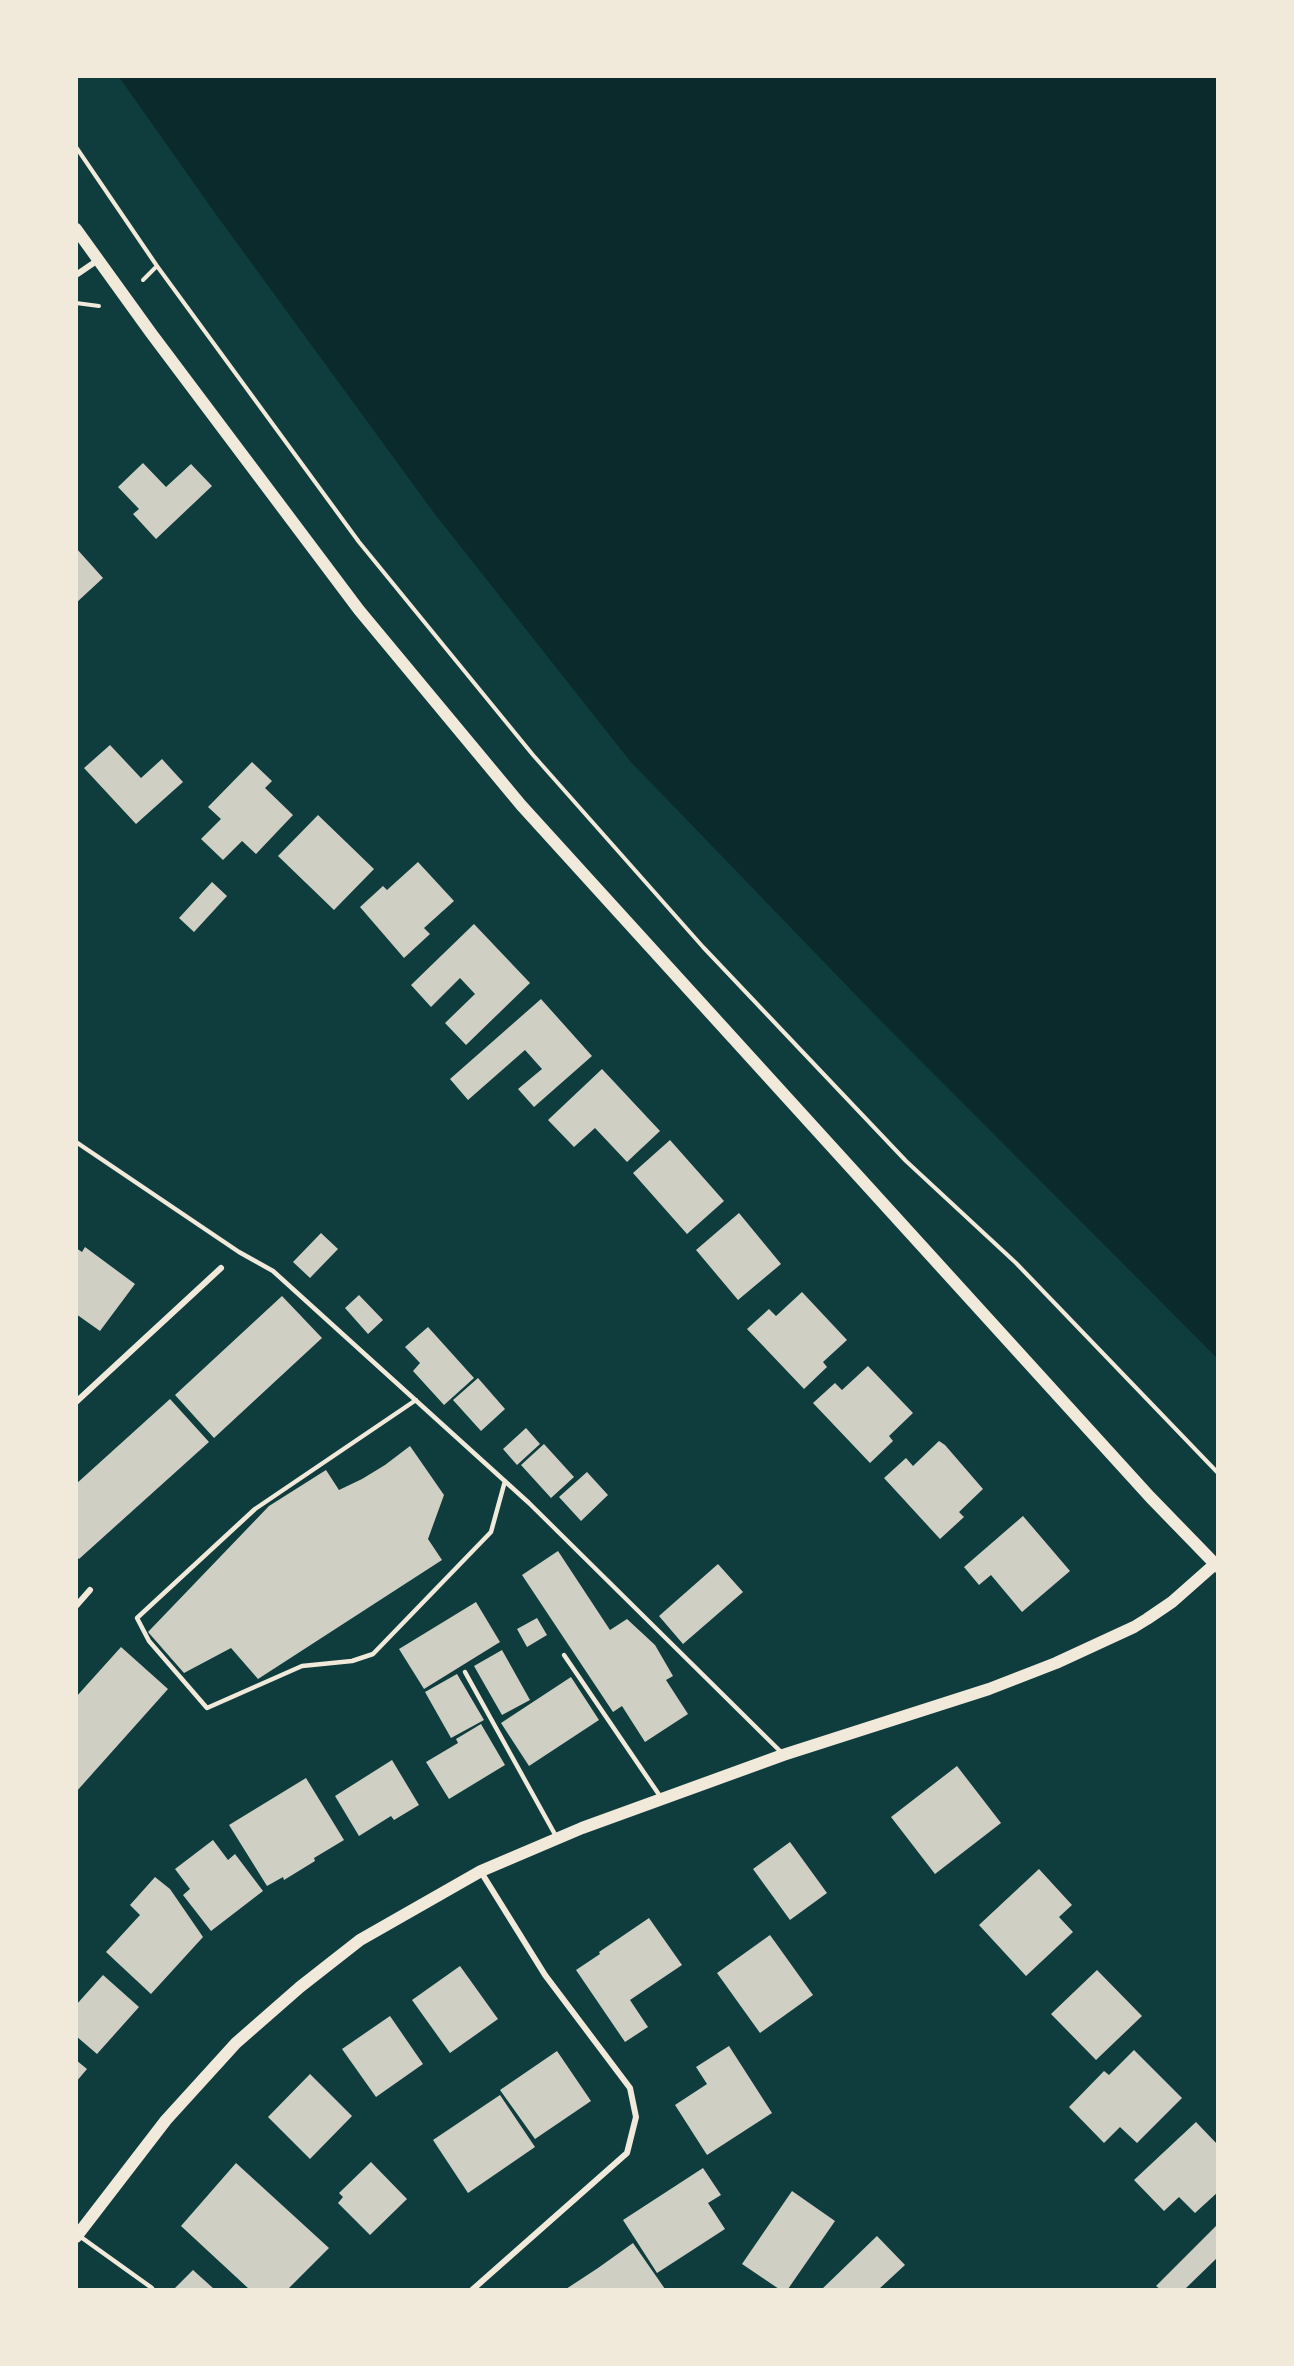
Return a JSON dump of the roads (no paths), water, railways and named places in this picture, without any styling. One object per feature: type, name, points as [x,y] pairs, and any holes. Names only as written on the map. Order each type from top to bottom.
[{"type":"main road","points":[[76,229],[359,610],[540,826],[1150,1497],[1216,1566],[1147,1619],[1075,1654],[989,1689],[783,1755],[557,1839],[481,1871],[360,1940],[300,1987],[236,2043],[166,2120],[77,2236]]},
{"type":"street","points":[[76,275],[98,260]]},
{"type":"street","points":[[76,1402],[221,1268]]},
{"type":"street","points":[[76,1606],[90,1590]]},
{"type":"street","points":[[472,2289],[627,2153],[636,2117],[630,2088],[545,1975],[481,1871]]},
{"type":"lane","points":[[76,1142],[239,1252],[273,1271],[505,1481],[783,1755]]},
{"type":"lane","points":[[416,1400],[255,1509],[137,1618],[149,1641],[207,1708],[302,1665],[352,1661],[373,1654],[491,1532],[505,1481]]},
{"type":"lane","points":[[564,1655],[663,1799]]},
{"type":"lane","points":[[465,1672],[557,1839]]},
{"type":"lane","points":[[77,2236],[152,2288]]},
{"type":"water","points":[[119,77],[1217,77],[1217,1358],[878,1018],[630,761],[434,513],[215,213]]}]
